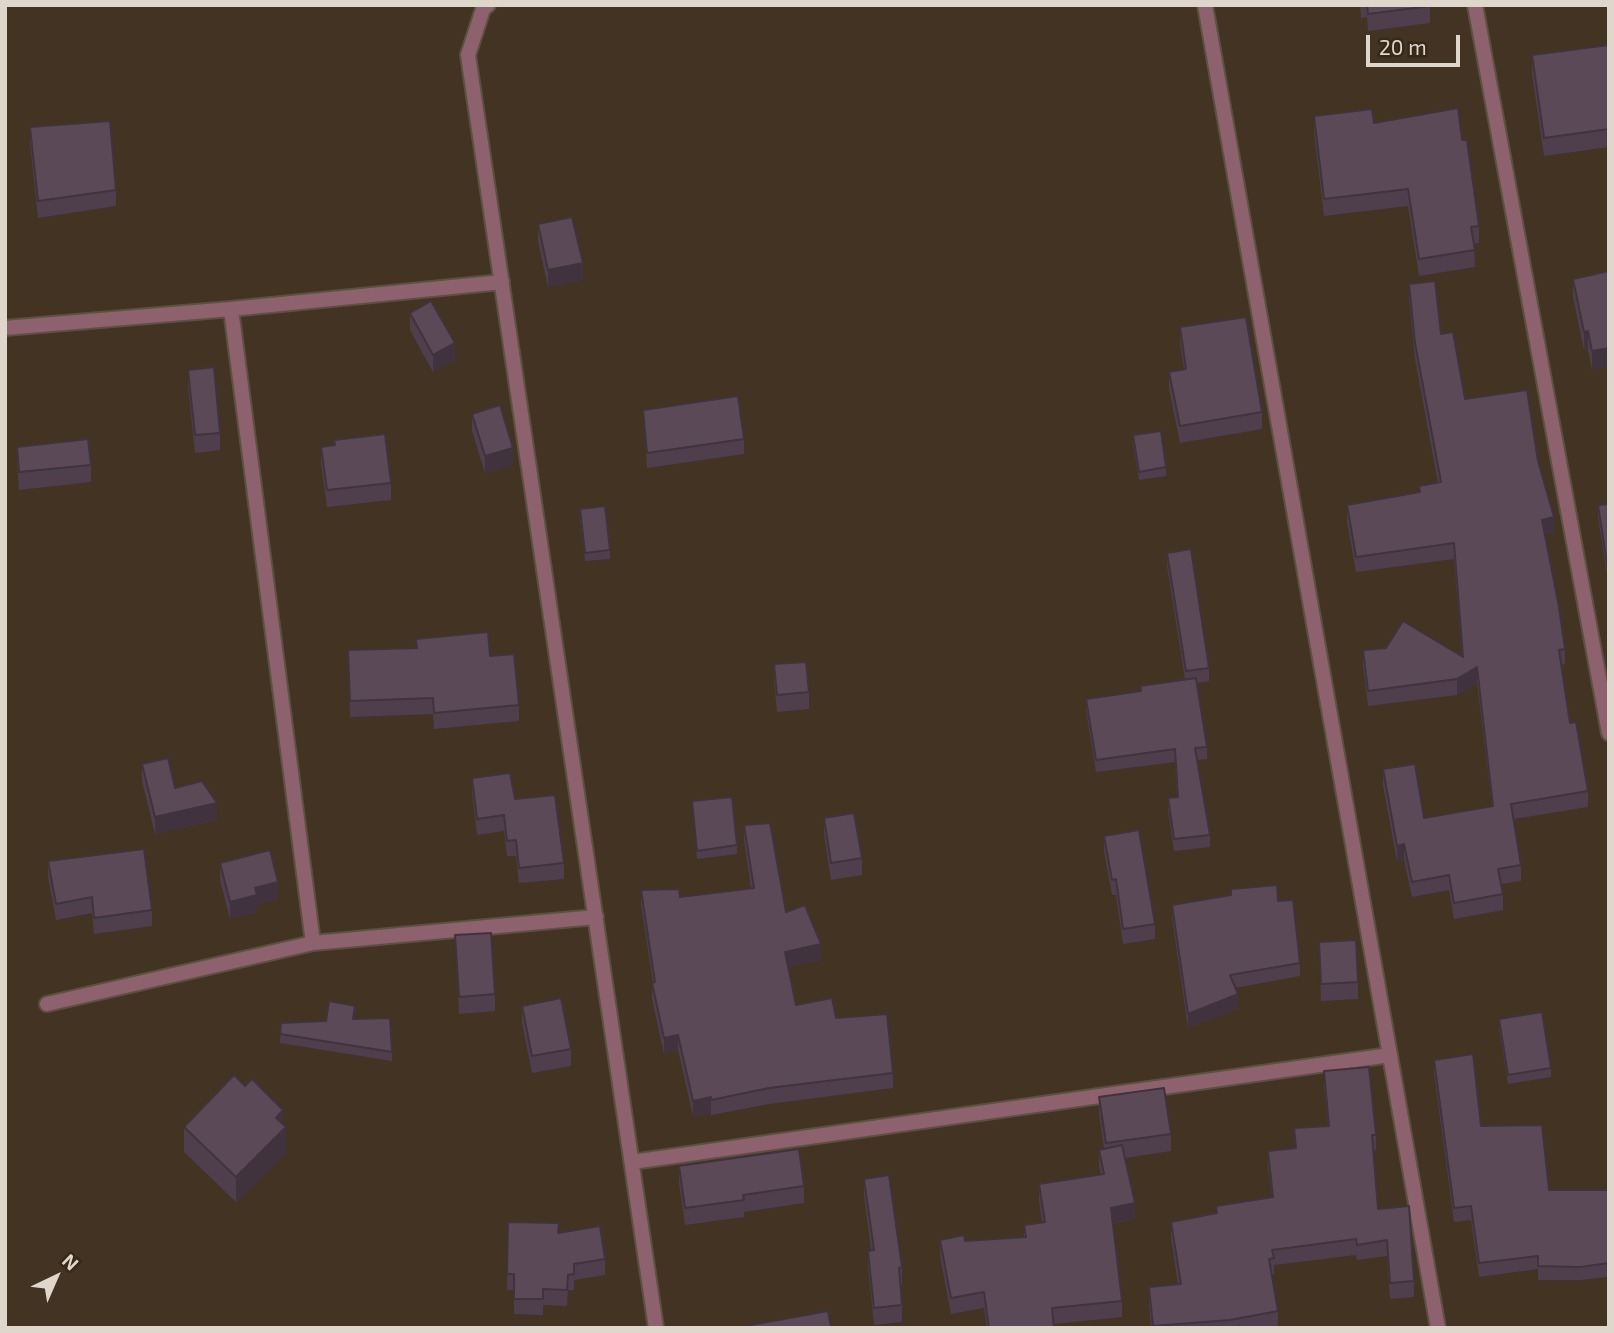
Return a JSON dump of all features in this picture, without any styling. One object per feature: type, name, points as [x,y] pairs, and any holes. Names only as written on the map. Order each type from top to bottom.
[{"type":"street","points":[[488,5],[483,9],[468,55],[656,1328]]},
{"type":"street","points":[[1205,5],[1438,1328]]},
{"type":"street","points":[[1475,5],[1606,699],[1609,733]]},
{"type":"street","points":[[5,328],[502,282]]},
{"type":"street","points":[[231,309],[313,943]]},
{"type":"street","points":[[47,1004],[313,943],[596,917]]},
{"type":"street","points":[[632,1162],[1390,1055]]},
{"type":"building","points":[[1367,5],[1430,5],[1430,6],[1368,14]]},
{"type":"building","points":[[1609,45],[1609,129],[1544,138],[1532,55]]},
{"type":"building","points":[[1458,108],[1462,140],[1467,140],[1479,226],[1471,227],[1475,250],[1419,259],[1408,189],[1324,199],[1314,116],[1372,109],[1374,123]]},
{"type":"building","points":[[110,121],[116,190],[38,201],[30,127]]},
{"type":"building","points":[[572,217],[583,263],[548,270],[538,224]]},
{"type":"building","points":[[1609,271],[1609,348],[1592,351],[1588,331],[1584,332],[1573,279]]},
{"type":"building","points":[[1435,281],[1441,334],[1453,332],[1465,399],[1527,390],[1538,461],[1554,517],[1542,520],[1565,649],[1559,650],[1570,723],[1576,722],[1588,791],[1511,804],[1521,865],[1498,869],[1503,894],[1454,903],[1449,875],[1412,882],[1404,844],[1397,846],[1383,769],[1415,764],[1424,818],[1493,806],[1477,667],[1457,679],[1368,691],[1363,650],[1386,648],[1403,621],[1463,657],[1454,543],[1356,557],[1347,505],[1420,492],[1419,486],[1441,482],[1415,343],[1409,284]]},
{"type":"building","points":[[431,301],[455,343],[433,355],[410,313]]},
{"type":"building","points":[[1246,317],[1262,412],[1180,426],[1169,372],[1186,369],[1180,327]]},
{"type":"building","points":[[214,367],[220,433],[195,435],[188,370]]},
{"type":"building","points":[[738,396],[744,439],[647,453],[643,410]]},
{"type":"building","points":[[500,405],[513,448],[485,456],[472,414]]},
{"type":"building","points":[[1161,431],[1166,467],[1139,472],[1133,435]]},
{"type":"building","points":[[385,434],[391,483],[327,490],[321,447],[335,445],[334,440]]},
{"type":"building","points":[[88,439],[91,465],[19,472],[17,447]]},
{"type":"building","points":[[1609,504],[1609,570],[1608,570],[1598,505]]},
{"type":"building","points":[[605,506],[610,550],[585,553],[580,509]]},
{"type":"building","points":[[1191,549],[1209,668],[1186,671],[1167,553]]},
{"type":"building","points":[[488,632],[490,656],[514,654],[519,705],[434,713],[433,698],[350,701],[348,650],[417,648],[416,639]]},
{"type":"building","points":[[806,662],[809,692],[777,695],[774,664]]},
{"type":"building","points":[[1196,678],[1207,747],[1195,748],[1210,835],[1174,839],[1168,798],[1178,797],[1175,749],[1096,760],[1086,699],[1141,691],[1140,686]]},
{"type":"building","points":[[168,758],[175,788],[202,781],[217,803],[155,817],[142,764]]},
{"type":"building","points":[[510,773],[515,799],[555,795],[564,863],[519,868],[516,840],[507,841],[504,815],[477,819],[472,778]]},
{"type":"building","points":[[732,797],[737,845],[697,851],[692,801]]},
{"type":"building","points":[[854,813],[862,858],[831,863],[824,818]]},
{"type":"building","points":[[770,823],[786,912],[805,905],[821,944],[785,952],[796,1005],[832,998],[836,1018],[887,1014],[893,1073],[769,1088],[693,1101],[678,1035],[664,1038],[652,983],[655,982],[641,890],[679,889],[680,897],[754,888],[744,825]]},
{"type":"building","points":[[1139,830],[1155,924],[1123,929],[1116,879],[1112,880],[1104,836]]},
{"type":"building","points":[[144,849],[152,910],[94,918],[92,897],[56,904],[48,861]]},
{"type":"building","points":[[270,850],[278,882],[255,888],[257,895],[230,902],[220,863]]},
{"type":"building","points":[[1277,885],[1278,901],[1293,900],[1300,963],[1230,975],[1238,994],[1188,1014],[1172,905],[1231,895],[1231,889]]},
{"type":"building","points":[[491,933],[495,994],[459,997],[455,935]]},
{"type":"building","points":[[1356,940],[1358,982],[1321,984],[1319,942]]},
{"type":"building","points":[[561,998],[571,1049],[532,1056],[522,1006]]},
{"type":"building","points":[[329,1001],[355,1006],[353,1019],[390,1018],[392,1052],[280,1034],[281,1023],[326,1021]]},
{"type":"building","points":[[1542,1012],[1551,1068],[1508,1075],[1499,1019]]},
{"type":"building","points":[[1473,1054],[1481,1126],[1542,1125],[1549,1190],[1609,1190],[1609,1263],[1580,1267],[1538,1266],[1538,1256],[1479,1263],[1471,1206],[1454,1208],[1434,1060]]},
{"type":"building","points":[[1369,1067],[1376,1135],[1372,1135],[1378,1209],[1409,1206],[1414,1281],[1390,1283],[1387,1240],[1357,1245],[1356,1239],[1272,1250],[1274,1258],[1269,1259],[1278,1311],[1230,1320],[1153,1326],[1149,1287],[1181,1284],[1171,1222],[1217,1213],[1216,1206],[1273,1197],[1268,1151],[1296,1148],[1294,1128],[1329,1126],[1324,1071]]},
{"type":"building","points":[[234,1075],[245,1086],[252,1079],[283,1110],[276,1118],[286,1127],[236,1177],[184,1127]]},
{"type":"building","points":[[1164,1088],[1171,1134],[1106,1143],[1099,1097]]},
{"type":"building","points":[[1122,1145],[1135,1203],[1111,1208],[1122,1301],[1052,1308],[1054,1328],[989,1328],[984,1292],[951,1298],[940,1240],[964,1235],[965,1241],[1026,1237],[1024,1225],[1045,1222],[1039,1184],[1104,1174],[1099,1150]]},
{"type":"building","points":[[799,1149],[804,1186],[743,1195],[744,1200],[685,1208],[679,1166]]},
{"type":"building","points":[[889,1175],[902,1267],[899,1268],[902,1305],[874,1308],[868,1251],[874,1250],[864,1179]]},
{"type":"building","points":[[508,1222],[559,1223],[558,1233],[600,1226],[605,1259],[574,1264],[574,1274],[568,1275],[567,1290],[543,1289],[543,1299],[514,1299],[514,1274],[507,1274]]},
{"type":"building","points":[[828,1311],[831,1328],[740,1328],[740,1327]]}]
